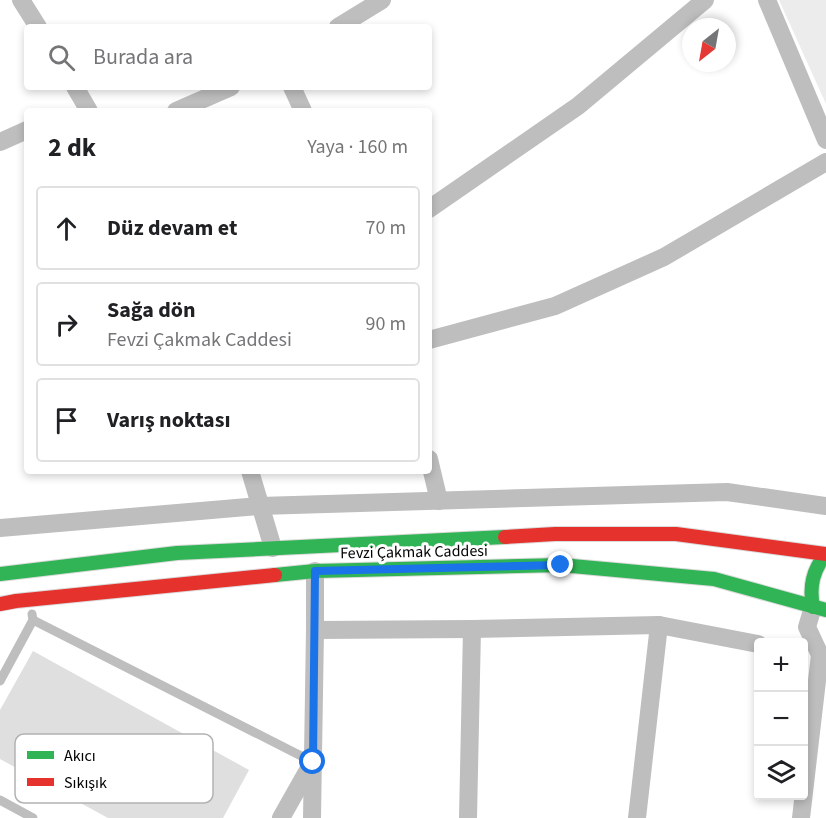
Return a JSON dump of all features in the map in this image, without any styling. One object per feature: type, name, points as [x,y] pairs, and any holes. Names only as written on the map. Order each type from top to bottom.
[{"type":"main road","name":"Fevzi Çakmak Caddesi","points":[[0,574],[177,553],[555,534],[676,534],[826,554]]},
{"type":"main road","points":[[820,608],[810,587],[812,577],[826,554]]},
{"type":"main road","name":"Fevzi Çakmak Caddesi","points":[[0,604],[315,571],[561,565],[714,579],[820,608]]},
{"type":"street","points":[[21,0],[36,24]]},
{"type":"street","points":[[343,24],[382,0]]},
{"type":"street","points":[[432,207],[578,106],[705,0]]},
{"type":"street","points":[[767,0],[826,140]]},
{"type":"street","points":[[183,108],[224,90]]},
{"type":"street","points":[[293,90],[302,108]]},
{"type":"street","points":[[0,142],[24,131]]},
{"type":"street","points":[[432,339],[555,306],[664,257],[826,162]]},
{"type":"street","points":[[432,472],[439,501]]},
{"type":"street","points":[[251,474],[273,548]]},
{"type":"street","points":[[0,528],[260,506],[727,492],[826,506]]},
{"type":"street","points":[[312,818],[315,571]]},
{"type":"street","points":[[801,818],[816,652],[807,627],[820,608]]},
{"type":"street","points":[[315,630],[659,625],[754,643]]},
{"type":"street","points":[[637,818],[659,625]]},
{"type":"street","points":[[468,818],[472,629]]},
{"type":"street","points":[[280,818],[313,762]]},
{"type":"lane","points":[[0,681],[33,620],[29,600]]},
{"type":"lane","points":[[33,620],[313,762]]},
{"type":"lane","points":[[0,800],[33,818]]},
{"type":"shaded area","points":[[779,0],[826,0],[826,104]]},
{"type":"building","points":[[33,651],[184,734],[15,734],[15,767],[0,759],[0,710]]},
{"type":"building","points":[[213,750],[249,770],[223,818],[108,818],[81,803],[213,803]]},
{"type":"traffic: fast","points":[[0,574],[177,553],[505,537]]},
{"type":"traffic: fast","points":[[813,607],[813,579],[826,554]]},
{"type":"traffic: fast","points":[[275,575],[315,571],[561,565],[714,579],[826,610]]},
{"type":"traffic: jam","points":[[505,537],[555,534],[676,534],[826,554]]},
{"type":"traffic: jam","points":[[0,604],[275,575]]},
{"type":"route","points":[[313,762],[315,571],[561,565]]}]
